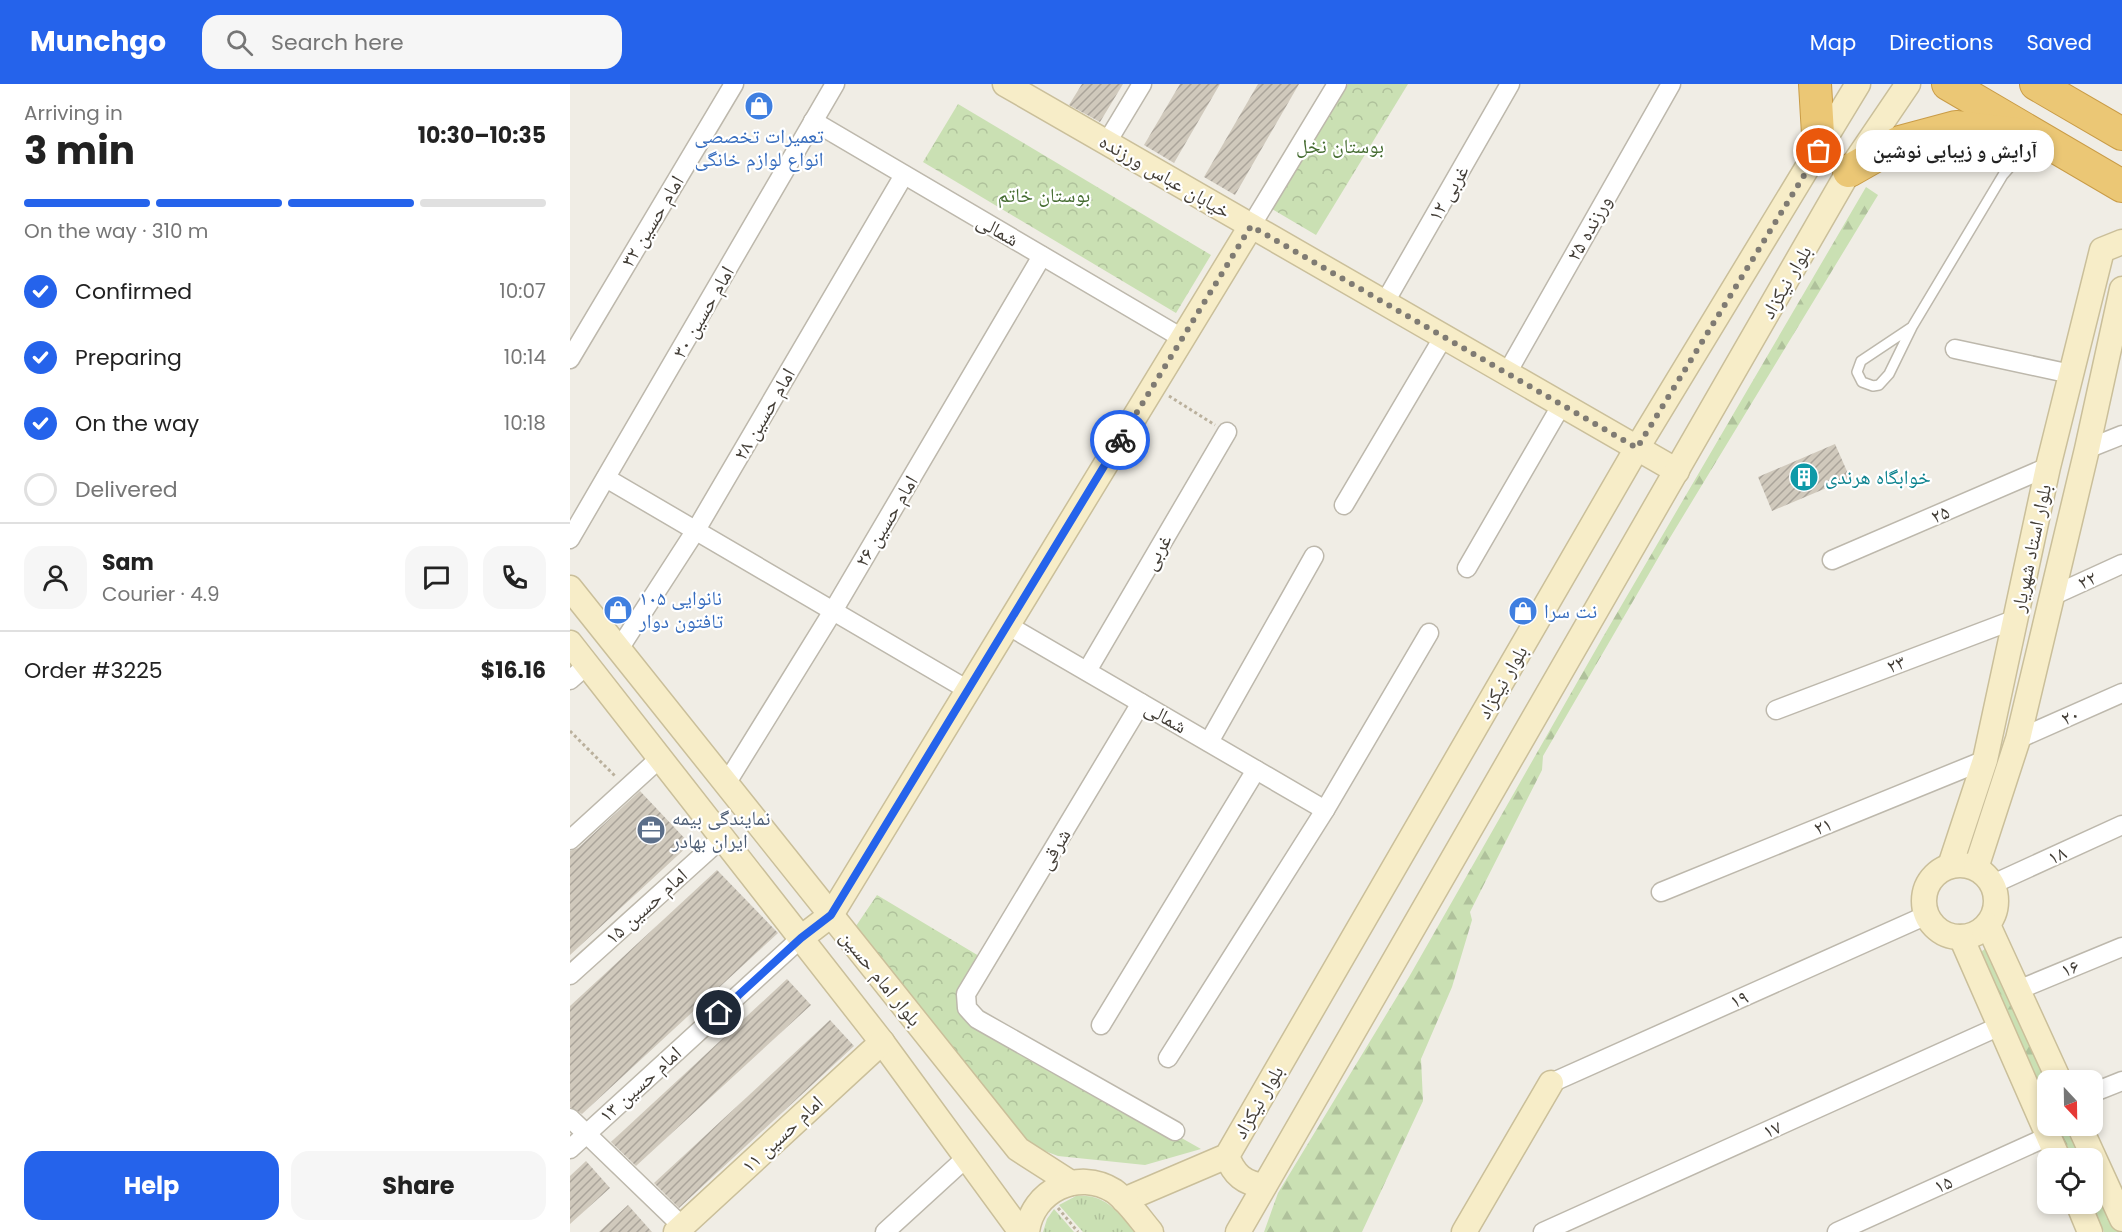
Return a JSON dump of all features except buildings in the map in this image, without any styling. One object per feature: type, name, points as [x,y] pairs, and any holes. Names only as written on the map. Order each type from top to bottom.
[{"type":"highway","points":[[1815,84],[1819,151]]},
{"type":"highway","points":[[1948,84],[2122,186]]},
{"type":"highway","points":[[2036,84],[2115,130]]},
{"type":"highway","points":[[2073,84],[2115,130]]},
{"type":"highway","points":[[1849,171],[1900,142],[1956,127],[2037,137]]},
{"type":"main road","name":"خیابان عباس ورزنده","points":[[1005,84],[1677,471]]},
{"type":"main road","name":"بلوار نیکزاد","points":[[1124,1200],[1227,1156],[1637,448],[1858,84]]},
{"type":"main road","name":"بلوار نیکزاد","points":[[1238,1232],[1849,171],[1908,84]]},
{"type":"main road","points":[[801,938],[831,915],[1251,226]]},
{"type":"main road","name":"بلوار استاد شهریار","points":[[1950,866],[1985,760],[2048,467],[2102,250],[2122,242]]},
{"type":"main road","name":"بلوار استاد شهریار","points":[[1984,876],[2087,449],[2122,289]]},
{"type":"main road","points":[[2071,374],[2102,379]]},
{"type":"main road","name":"بلوار امام حسین","points":[[570,588],[1018,1149],[1071,1183]]},
{"type":"main road","name":"بلوار امام حسین","points":[[570,643],[579,672],[660,758],[723,837],[882,1042],[1021,1232]]},
{"type":"main road","points":[[1959,865],[1984,876],[1996,896],[1996,908],[1988,925],[1974,935],[1961,938],[1939,931],[1926,915],[1924,903],[1931,880],[1950,866],[1959,865]]},
{"type":"main road","points":[[1988,925],[2054,1070]]},
{"type":"main road","points":[[1961,938],[2053,1147]]},
{"type":"main road","name":"امام حسین ۱۱","points":[[679,1229],[882,1042]]},
{"type":"main road","points":[[1464,1232],[1551,1083]]},
{"type":"main road","points":[[2084,1136],[2121,1216]]},
{"type":"main road","points":[[1227,1156],[1231,1168],[1240,1178],[1251,1184],[1264,1186]]},
{"type":"main road","points":[[1027,1232],[1032,1212],[1046,1195],[1058,1187],[1086,1182],[1113,1191],[1124,1200],[1151,1232]]},
{"type":"main road","points":[[2083,1214],[2090,1232]]},
{"type":"street","name":"امام حسین ۳۲","points":[[570,359],[734,84]]},
{"type":"street","name":"امام حسین ۳۰","points":[[570,539],[835,84]]},
{"type":"street","points":[[1107,142],[1142,84]]},
{"type":"street","points":[[1251,226],[1337,84]]},
{"type":"street","name":"غربی ۱۲","points":[[1385,302],[1510,84]]},
{"type":"street","name":"ورزنده ۲۵","points":[[1507,373],[1671,84]]},
{"type":"street","name":"شمالی","points":[[813,121],[1182,338]]},
{"type":"street","name":"امام حسین ۲۸","points":[[619,649],[696,530],[904,175]]},
{"type":"street","name":"امام حسین ۲۶","points":[[726,784],[833,611],[1042,256]]},
{"type":"street","points":[[1344,505],[1444,336]]},
{"type":"street","points":[[1955,349],[2071,374]]},
{"type":"street","points":[[1467,568],[1562,404]]},
{"type":"street","name":"غربی","points":[[1088,671],[1227,432]]},
{"type":"street","points":[[2087,449],[2122,435]]},
{"type":"street","name":"۲۵","points":[[1832,560],[2048,467]]},
{"type":"street","points":[[606,478],[968,690]]},
{"type":"street","points":[[1209,742],[1314,556]]},
{"type":"street","name":"۲۲","points":[[2052,596],[2122,564]]},
{"type":"street","name":"۲۳","points":[[1776,710],[2016,619]]},
{"type":"street","name":"شمالی","points":[[1007,625],[1325,810]]},
{"type":"street","points":[[1168,1058],[1325,810],[1430,633]]},
{"type":"street","name":"۲۰","points":[[2018,739],[2122,693]]},
{"type":"street","name":"شرقی","points":[[1142,703],[966,994],[967,1008],[977,1018],[1175,1131]]},
{"type":"street","points":[[570,840],[660,758]]},
{"type":"street","name":"۲۱","points":[[1661,892],[1985,760]]},
{"type":"street","points":[[1101,1025],[1256,770]]},
{"type":"street","name":"۱۸","points":[[1984,876],[2122,825]]},
{"type":"street","name":"امام حسین ۱۵","points":[[570,975],[723,837]]},
{"type":"street","name":"۱۹","points":[[1551,1083],[1926,915]]},
{"type":"street","name":"امام حسین ۱۳","points":[[570,1149],[801,938]]},
{"type":"street","name":"۱۶","points":[[2018,990],[2122,947]]},
{"type":"street","name":"۱۷","points":[[1544,1232],[2000,1026]]},
{"type":"street","points":[[2103,1089],[2122,1082]]},
{"type":"street","points":[[570,1118],[679,1229]]},
{"type":"street","name":"۱۵","points":[[1837,1232],[2053,1147]]},
{"type":"street","points":[[885,1232],[967,1157]]},
{"type":"lane","points":[[1912,327],[1861,361],[1857,372],[1862,382],[1873,386],[1884,381],[1912,327],[2003,176],[2037,137]]},
{"type":"path","points":[[1153,386],[1227,432]]},
{"type":"path","points":[[570,731],[627,788]]},
{"type":"path","points":[[1046,1195],[1078,1232]]},
{"type":"green space","name":"بوستان نخل","points":[[1348,84],[1408,84],[1316,235],[1272,209]]},
{"type":"green space","name":"بوستان خاتم","points":[[958,104],[1211,255],[1176,313],[923,162]]},
{"type":"green space","points":[[1866,187],[1878,195],[1668,541],[1543,756],[1542,770],[1470,912],[1472,920],[1452,987],[1421,1059],[1423,1101],[1362,1232],[1264,1232],[1278,1193],[1409,977],[1603,637]]},
{"type":"green space","points":[[877,895],[979,956],[969,1018],[1201,1149],[1145,1165],[1058,1156],[1024,1143],[856,926]]},
{"type":"green space","points":[[1985,949],[1994,950],[2044,1070],[2037,1070],[2037,1081],[1979,953]]},
{"type":"green space","points":[[2062,1136],[2076,1136],[2081,1148],[2067,1148]]},
{"type":"green space","points":[[1076,1196],[1095,1198],[1110,1205],[1135,1232],[1083,1232],[1059,1205]]},
{"type":"green space","points":[[2103,1196],[2119,1232],[2104,1232],[2096,1214],[2103,1214]]},
{"type":"green space","points":[[1054,1209],[1074,1232],[1043,1232],[1047,1219]]},
{"type":"way so far","points":[[1120,440],[1251,226],[1637,448],[1819,151]]},
{"type":"place","name":"تعمیرات تخصصی انواع لوازم خانگی","points":[[759,106]]},
{"type":"place","name":"آرایش و زیبایی نوشین","points":[[1819,151]]},
{"type":"place","name":"خوابگاه هرندی","points":[[1804,477]]},
{"type":"place","name":"نانوایی ۱۰۵ تافتون دوار","points":[[618,610]]},
{"type":"place","name":"نت سرا","points":[[1523,611]]},
{"type":"place","name":"نمایندگی بیمه ایران بهادر","points":[[651,830]]},
{"type":"route","points":[[719,1013],[801,938],[831,915],[1120,440]]}]
